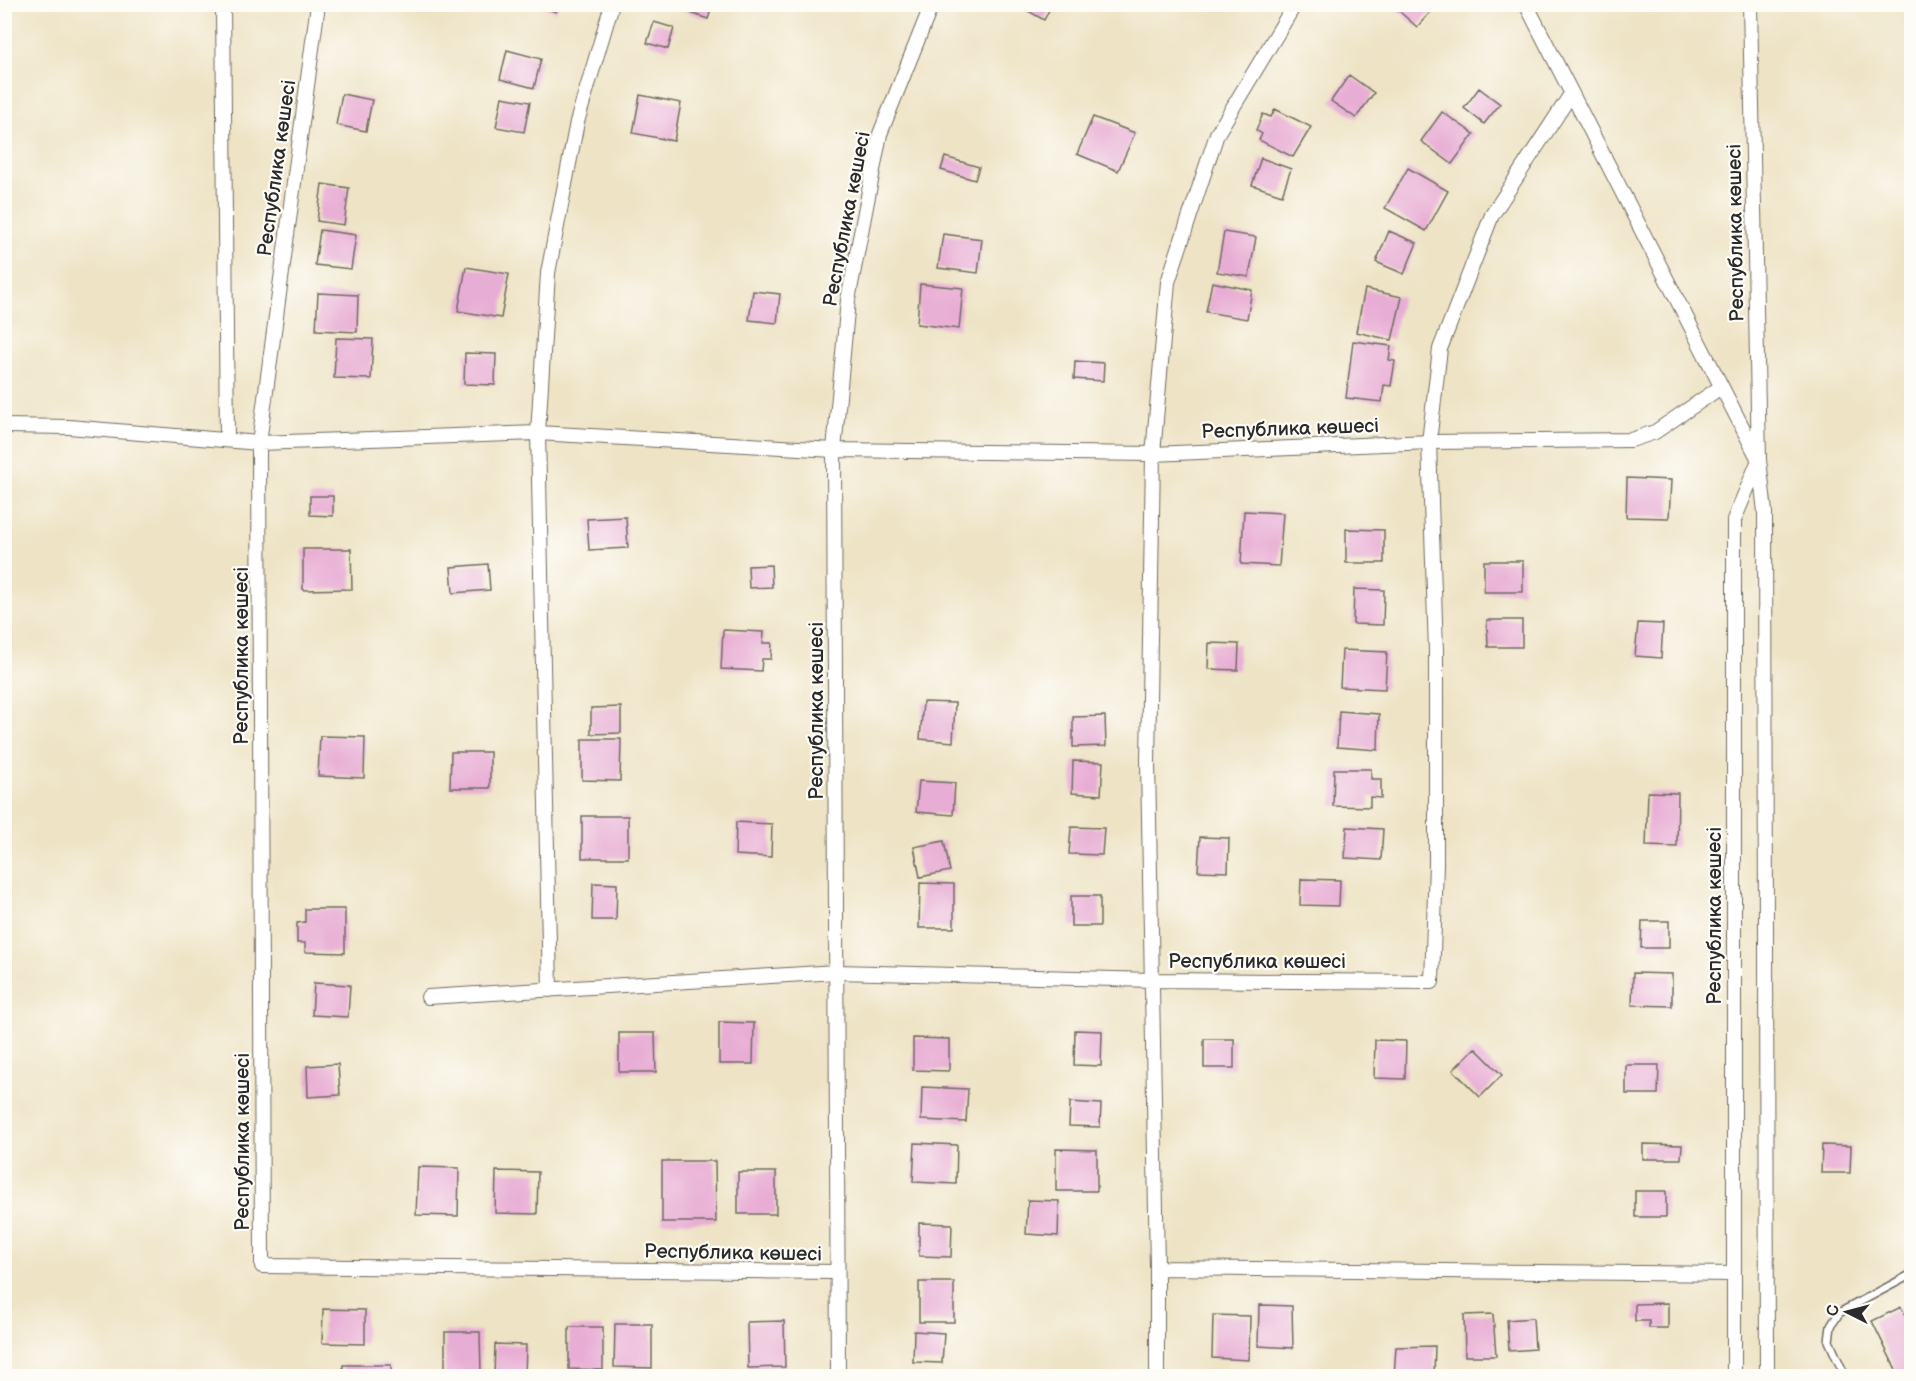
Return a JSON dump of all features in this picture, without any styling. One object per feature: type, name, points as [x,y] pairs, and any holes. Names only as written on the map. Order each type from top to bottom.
[{"type":"street","points":[[223,4],[227,440]]},
{"type":"street","name":"Республика көшесі","points":[[318,4],[260,443],[262,1266],[837,1272]]},
{"type":"street","points":[[550,990],[538,433],[548,273],[578,122],[612,4]]},
{"type":"street","name":"Республика көшесі","points":[[838,1377],[834,450],[848,300],[880,134],[933,4]]},
{"type":"street","name":"Республика көшесі","points":[[1157,1377],[1158,1268],[1149,763],[1153,454],[1168,282],[1217,134],[1295,4]]},
{"type":"street","points":[[1526,4],[1758,460],[1765,512],[1767,1377]]},
{"type":"street","name":"Республика көшесі","points":[[1734,1377],[1734,520],[1758,460],[1750,4]]},
{"type":"street","name":"Республика көшесі","points":[[428,997],[837,972],[1153,980],[1432,982],[1436,864],[1436,675],[1429,442],[1440,349],[1492,215],[1571,94]]},
{"type":"street","name":"Республика көшесі","points":[[4,426],[69,427],[260,443],[538,433],[834,450],[1153,454],[1429,442],[1631,440],[1655,432],[1721,387]]},
{"type":"street","points":[[1158,1268],[1734,1274]]},
{"type":"lane","points":[[1845,1377],[1829,1341],[1831,1326],[1839,1313],[1911,1274]]},
{"type":"building","points":[[535,4],[559,4],[556,12]]},
{"type":"building","points":[[677,4],[713,4],[708,19],[676,8]]},
{"type":"building","points":[[1016,4],[1052,4],[1044,20]]},
{"type":"building","points":[[1391,4],[1438,4],[1417,27]]},
{"type":"building","points":[[654,22],[674,28],[668,49],[647,43]]},
{"type":"building","points":[[507,50],[541,59],[534,88],[500,79]]},
{"type":"building","points":[[1349,75],[1374,93],[1356,118],[1331,101]]},
{"type":"building","points":[[1479,88],[1500,104],[1484,124],[1464,108]]},
{"type":"building","points":[[342,94],[372,100],[366,131],[336,125]]},
{"type":"building","points":[[640,95],[681,103],[674,141],[633,133]]},
{"type":"building","points":[[502,97],[530,102],[524,132],[496,127]]},
{"type":"building","points":[[1275,109],[1311,127],[1293,157],[1259,140],[1262,134],[1256,130],[1263,114],[1271,117]]},
{"type":"building","points":[[1442,112],[1474,134],[1452,164],[1421,141]]},
{"type":"building","points":[[1093,117],[1135,133],[1118,171],[1077,154]]},
{"type":"building","points":[[945,157],[979,167],[975,180],[941,170]]},
{"type":"building","points":[[1261,158],[1291,169],[1282,195],[1252,185]]},
{"type":"building","points":[[1408,168],[1448,191],[1426,231],[1385,208]]},
{"type":"building","points":[[322,184],[349,188],[344,225],[317,221]]},
{"type":"building","points":[[320,230],[356,235],[351,269],[315,265]]},
{"type":"building","points":[[1389,231],[1417,243],[1404,274],[1376,262]]},
{"type":"building","points":[[1224,232],[1256,237],[1249,277],[1217,272]]},
{"type":"building","points":[[943,234],[982,239],[978,273],[938,268]]},
{"type":"building","points":[[466,267],[509,274],[501,318],[458,311]]},
{"type":"building","points":[[1212,282],[1252,290],[1247,319],[1206,312]]},
{"type":"building","points":[[920,284],[963,288],[959,329],[917,324]]},
{"type":"building","points":[[1365,289],[1402,297],[1392,340],[1356,332]]},
{"type":"building","points":[[753,291],[780,294],[777,323],[749,320]]},
{"type":"building","points":[[318,293],[358,295],[357,332],[316,330]]},
{"type":"building","points":[[336,338],[373,339],[371,379],[334,378]]},
{"type":"building","points":[[1353,341],[1391,346],[1389,360],[1395,361],[1391,386],[1384,385],[1382,402],[1346,398]]},
{"type":"building","points":[[465,353],[496,354],[495,385],[464,384]]},
{"type":"building","points":[[1075,361],[1104,363],[1103,381],[1074,379]]},
{"type":"building","points":[[1627,478],[1671,480],[1669,518],[1626,517]]},
{"type":"building","points":[[310,496],[333,496],[333,516],[310,515]]},
{"type":"building","points":[[1244,511],[1283,513],[1279,566],[1241,564]]},
{"type":"building","points":[[626,517],[628,548],[589,550],[587,519]]},
{"type":"building","points":[[1346,529],[1384,530],[1384,563],[1346,563]]},
{"type":"building","points":[[303,549],[351,549],[352,589],[303,590]]},
{"type":"building","points":[[1484,561],[1523,561],[1523,592],[1484,592]]},
{"type":"building","points":[[488,564],[490,590],[453,593],[451,567]]},
{"type":"building","points":[[771,565],[772,587],[749,588],[748,566]]},
{"type":"building","points":[[1354,589],[1384,590],[1383,625],[1353,624]]},
{"type":"building","points":[[1487,620],[1522,620],[1522,647],[1488,647]]},
{"type":"building","points":[[1638,623],[1663,624],[1661,658],[1635,656]]},
{"type":"building","points":[[723,630],[764,632],[763,643],[772,643],[771,659],[762,659],[761,671],[721,669]]},
{"type":"building","points":[[1209,643],[1239,644],[1238,670],[1208,669]]},
{"type":"building","points":[[1342,650],[1387,652],[1385,689],[1340,687]]},
{"type":"building","points":[[923,702],[955,703],[953,742],[920,739]]},
{"type":"building","points":[[621,707],[621,733],[591,734],[591,708]]},
{"type":"building","points":[[1339,711],[1379,714],[1378,750],[1337,747]]},
{"type":"building","points":[[1105,716],[1106,746],[1073,747],[1073,717]]},
{"type":"building","points":[[320,736],[365,737],[364,778],[318,776]]},
{"type":"building","points":[[582,739],[621,739],[620,781],[582,780]]},
{"type":"building","points":[[451,752],[490,752],[490,788],[450,788]]},
{"type":"building","points":[[1073,761],[1103,762],[1101,795],[1072,793]]},
{"type":"building","points":[[1334,769],[1371,769],[1371,779],[1381,779],[1381,798],[1370,797],[1370,807],[1333,806]]},
{"type":"building","points":[[919,781],[955,783],[953,815],[916,812]]},
{"type":"building","points":[[1648,792],[1678,793],[1677,847],[1646,846]]},
{"type":"building","points":[[582,816],[628,816],[628,858],[582,858]]},
{"type":"building","points":[[736,822],[772,824],[771,857],[735,855]]},
{"type":"building","points":[[1071,827],[1104,828],[1102,855],[1069,854]]},
{"type":"building","points":[[1347,827],[1383,829],[1381,860],[1345,858]]},
{"type":"building","points":[[1200,837],[1229,838],[1228,872],[1198,871]]},
{"type":"building","points":[[944,841],[950,871],[920,877],[914,847]]},
{"type":"building","points":[[1301,879],[1340,880],[1339,906],[1300,905]]},
{"type":"building","points":[[593,883],[617,884],[616,920],[592,920]]},
{"type":"building","points":[[920,883],[954,884],[954,928],[919,928]]},
{"type":"building","points":[[1071,896],[1100,896],[1100,926],[1071,926]]},
{"type":"building","points":[[305,909],[345,909],[345,953],[305,952],[305,943],[297,943],[297,923],[305,922]]},
{"type":"building","points":[[1642,921],[1669,921],[1669,948],[1641,948]]},
{"type":"building","points":[[1633,973],[1672,974],[1672,1006],[1632,1005]]},
{"type":"building","points":[[314,983],[350,985],[348,1017],[312,1015]]},
{"type":"building","points":[[719,1022],[754,1023],[753,1064],[719,1064]]},
{"type":"building","points":[[1075,1030],[1102,1031],[1101,1066],[1074,1065]]},
{"type":"building","points":[[619,1033],[655,1033],[656,1072],[619,1072]]},
{"type":"building","points":[[913,1038],[949,1039],[949,1071],[913,1070]]},
{"type":"building","points":[[1204,1039],[1234,1039],[1234,1068],[1204,1068]]},
{"type":"building","points":[[1375,1040],[1406,1041],[1405,1079],[1374,1078]]},
{"type":"building","points":[[1475,1048],[1502,1075],[1480,1097],[1453,1070]]},
{"type":"building","points":[[338,1064],[340,1095],[308,1097],[307,1066]]},
{"type":"building","points":[[1626,1065],[1659,1065],[1658,1094],[1626,1094]]},
{"type":"building","points":[[922,1087],[968,1089],[966,1122],[921,1120]]},
{"type":"building","points":[[1070,1102],[1101,1104],[1100,1127],[1069,1126]]},
{"type":"building","points":[[915,1143],[957,1145],[956,1184],[913,1182]]},
{"type":"building","points":[[1643,1144],[1682,1145],[1681,1159],[1643,1159]]},
{"type":"building","points":[[1822,1145],[1851,1146],[1850,1173],[1821,1173]]},
{"type":"building","points":[[1056,1149],[1097,1150],[1097,1191],[1056,1191]]},
{"type":"building","points":[[662,1161],[715,1161],[716,1222],[662,1222]]},
{"type":"building","points":[[418,1167],[459,1168],[458,1216],[416,1215]]},
{"type":"building","points":[[496,1171],[538,1172],[537,1214],[495,1213]]},
{"type":"building","points":[[738,1172],[776,1172],[776,1214],[738,1214]]},
{"type":"building","points":[[1635,1191],[1666,1191],[1666,1217],[1635,1217]]},
{"type":"building","points":[[1028,1200],[1059,1201],[1058,1236],[1026,1234]]},
{"type":"building","points":[[919,1223],[952,1224],[951,1257],[919,1256]]},
{"type":"building","points":[[919,1282],[954,1282],[954,1322],[919,1322]]},
{"type":"building","points":[[1668,1303],[1668,1328],[1649,1328],[1649,1321],[1635,1321],[1635,1304]]},
{"type":"building","points":[[1259,1305],[1292,1306],[1293,1348],[1258,1346]]},
{"type":"building","points":[[1901,1307],[1912,1328],[1912,1376],[1899,1376],[1872,1321]]},
{"type":"building","points":[[323,1309],[365,1310],[365,1344],[322,1343]]},
{"type":"building","points":[[1493,1314],[1496,1356],[1465,1356],[1464,1315]]},
{"type":"building","points":[[1213,1315],[1250,1316],[1249,1360],[1212,1358]]},
{"type":"building","points":[[1533,1318],[1535,1349],[1509,1351],[1507,1320]]},
{"type":"building","points":[[784,1321],[785,1367],[748,1368],[747,1322]]},
{"type":"building","points":[[615,1324],[652,1324],[652,1368],[614,1367]]},
{"type":"building","points":[[569,1327],[603,1327],[603,1370],[569,1369]]},
{"type":"building","points":[[914,1331],[944,1333],[942,1363],[913,1362]]},
{"type":"building","points":[[445,1332],[480,1332],[481,1376],[445,1376]]},
{"type":"building","points":[[495,1344],[526,1345],[525,1376],[494,1376]]},
{"type":"building","points":[[1435,1346],[1434,1376],[1394,1376],[1396,1347]]},
{"type":"building","points":[[343,1365],[391,1365],[391,1376],[343,1376]]}]
